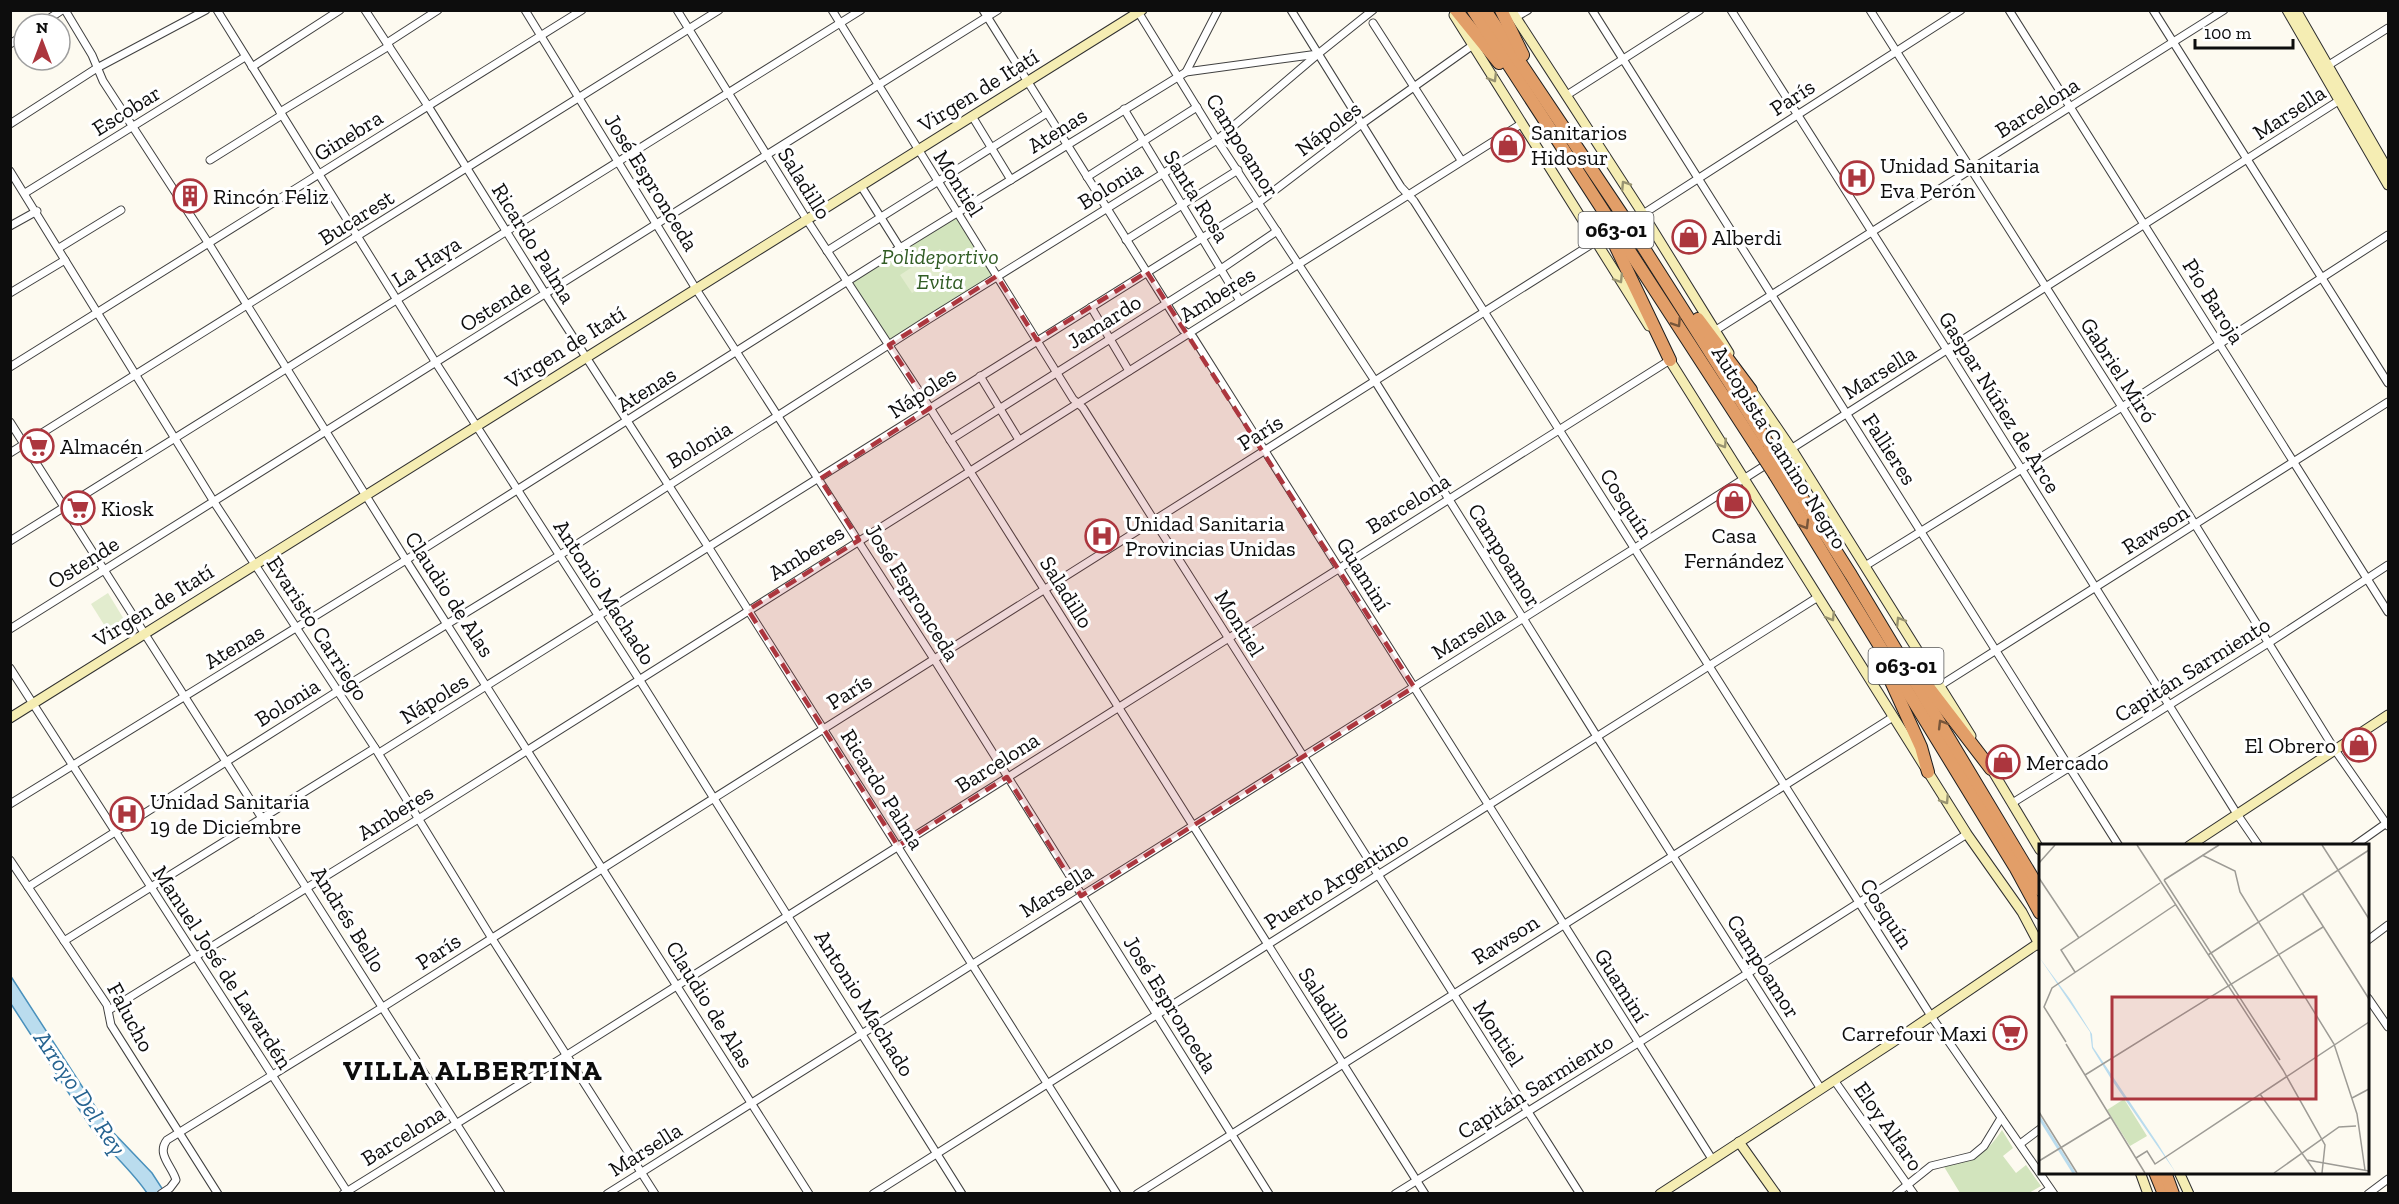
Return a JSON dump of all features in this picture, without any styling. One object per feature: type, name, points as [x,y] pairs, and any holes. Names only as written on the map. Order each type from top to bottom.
[{"type":"highway","points":[[1456,10],[1533,104]]},
{"type":"highway","name":"Autopista Camino Negro","points":[[1473,10],[1533,104],[1764,447]]},
{"type":"highway","name":"Autopista Camino Negro","points":[[1485,10],[1630,228],[1780,472],[1851,575],[2021,865],[2039,910]]},
{"type":"highway","points":[[1501,10],[1544,97]]},
{"type":"highway","points":[[1591,190],[1670,360]]},
{"type":"highway","points":[[1630,228],[1653,255],[1751,390]]},
{"type":"highway","name":"Autopista Camino Negro","points":[[1780,472],[1862,618],[2021,865],[2039,889]]},
{"type":"highway","points":[[1851,575],[1910,663],[1991,769]]},
{"type":"highway","points":[[1862,618],[1921,747],[1928,772]]},
{"type":"highway","points":[[2158,1174],[2164,1194]]},
{"type":"highway","points":[[2159,1174],[2175,1194]]},
{"type":"highway","points":[[2171,1174],[2175,1194]]},
{"type":"street","name":"Claudio de Alas","points":[[63,10],[92,55],[103,81],[809,1194]]},
{"type":"street","points":[[10,124],[97,68],[206,10]]},
{"type":"street","name":"Antonio Machado","points":[[217,10],[436,363],[560,555],[963,1194]]},
{"type":"street","points":[[252,67],[340,10]]},
{"type":"street","name":"Ricardo Palma","points":[[365,10],[709,548],[1117,1194]]},
{"type":"street","points":[[210,160],[438,10]]},
{"type":"street","name":"José Espronceda","points":[[525,10],[696,289],[820,478],[1269,1194]]},
{"type":"street","name":"Ginebra","points":[[10,367],[582,10]]},
{"type":"street","name":"Saladillo","points":[[677,10],[727,94],[930,408],[1425,1194]]},
{"type":"street","name":"Bucarest","points":[[10,453],[719,10]]},
{"type":"street","name":"Montiel","points":[[832,10],[1056,372],[1077,404],[1083,408],[1580,1194]]},
{"type":"street","name":"La Haya","points":[[10,541],[861,10]]},
{"type":"street","name":"Ostende","points":[[10,629],[879,86],[985,14],[998,10]]},
{"type":"street","points":[[1186,72],[1218,10]]},
{"type":"street","name":"Cosquín","points":[[1291,10],[1401,187],[1409,195],[1484,311],[1931,1016],[2039,1172]]},
{"type":"street","name":"Bolonia","points":[[28,887],[338,691],[560,555],[997,276],[1217,140],[1373,10]]},
{"type":"street","points":[[1451,10],[1893,717],[1967,834],[2022,912],[2039,942]]},
{"type":"street","points":[[1528,10],[1514,14],[1643,214],[1751,390],[1791,448],[1941,685],[1991,769],[2014,802],[2039,848]]},
{"type":"street","name":"Fallieres","points":[[1592,10],[2118,844]]},
{"type":"street","points":[[1567,95],[1700,10]]},
{"type":"street","name":"Gaspar Núñez de Arce","points":[[1731,10],[2258,844]]},
{"type":"street","name":"Gabriel Miró","points":[[1870,10],[2122,406],[2335,750],[2388,823]]},
{"type":"street","name":"París","points":[[1643,214],[1961,10]]},
{"type":"street","name":"Pío Baroja","points":[[2009,10],[2388,612]]},
{"type":"street","points":[[2154,10],[2388,383]]},
{"type":"street","name":"Barcelona","points":[[1716,330],[2072,108],[2224,10]]},
{"type":"street","points":[[2288,10],[2325,68]]},
{"type":"street","points":[[2296,10],[2342,99],[2388,170]]},
{"type":"street","name":"Campoamor","points":[[1139,11],[1217,140],[1375,381],[1821,1089]]},
{"type":"street","name":"Virgen de Itatí","points":[[10,718],[1139,11]]},
{"type":"street","name":"Guaminí","points":[[985,14],[1183,330],[1193,337],[1712,1159]]},
{"type":"street","points":[[1373,23],[1461,160]]},
{"type":"street","points":[[2325,68],[2388,28]]},
{"type":"street","name":"Nápoles","points":[[64,941],[263,817],[599,617],[1258,203],[1363,123],[1473,45]]},
{"type":"street","name":"Atenas","points":[[10,804],[406,561],[900,248],[1186,72],[1318,54]]},
{"type":"street","name":"Escobar","points":[[25,193],[245,57]]},
{"type":"street","name":"Marsella","points":[[607,1194],[1635,548],[2342,99]]},
{"type":"street","points":[[1087,177],[1197,107]]},
{"type":"street","name":"Santa Rosa","points":[[1124,109],[1240,301]]},
{"type":"street","points":[[827,251],[1047,113]]},
{"type":"street","points":[[972,116],[1011,180]]},
{"type":"street","name":"Amberes","points":[[109,1011],[420,818],[1521,124]]},
{"type":"street","points":[[2382,159],[2388,185]]},
{"type":"street","points":[[1126,240],[1238,170]]},
{"type":"street","name":"Evaristo Carriego","points":[[10,171],[37,211],[134,375],[214,502],[420,818],[492,937],[656,1194]]},
{"type":"street","points":[[861,186],[900,248]]},
{"type":"street","points":[[59,248],[120,210]]},
{"type":"street","points":[[10,226],[37,211]]},
{"type":"street","name":"Jamardo","points":[[950,440],[1221,269],[1276,231]]},
{"type":"street","points":[[1865,566],[2021,470],[2388,235]]},
{"type":"street","name":"París","points":[[161,1194],[176,1180],[162,1149],[167,1140],[383,1007],[1595,242]]},
{"type":"street","points":[[10,293],[65,260]]},
{"type":"street","points":[[1091,307],[1129,371]]},
{"type":"street","name":"Barcelona","points":[[346,1193],[1670,360]]},
{"type":"street","points":[[980,376],[1019,440]]},
{"type":"street","name":"Rawson","points":[[1941,685],[2388,402]]},
{"type":"street","name":"Andrés Bello","points":[[10,422],[501,1194]]},
{"type":"street","name":"Capitán Sarmiento","points":[[2014,802],[2270,642],[2388,565]]},
{"type":"street","name":"Puerto Argentino","points":[[873,1194],[1488,806],[1596,735],[1818,597]]},
{"type":"street","name":"Manuel José de Lavardén","points":[[10,668],[346,1193]]},
{"type":"street","points":[[2191,844],[2388,715]]},
{"type":"street","name":"Rawson","points":[[1137,1194],[1893,717]]},
{"type":"street","points":[[2357,844],[2388,823]]},
{"type":"street","name":"Capitán Sarmiento","points":[[1395,1194],[1967,834]]},
{"type":"street","name":"Falucho","points":[[10,860],[109,1011],[111,1025],[218,1194]]},
{"type":"street","points":[[2369,939],[2388,925]]},
{"type":"street","points":[[1660,1194],[2039,945]]},
{"type":"street","points":[[2369,1000],[2388,1024]]},
{"type":"street","name":"Eloy Alfaro","points":[[1834,1080],[1914,1194]]},
{"type":"street","points":[[1896,1194],[1930,1166],[1972,1156],[1984,1146],[2001,1119]]},
{"type":"street","points":[[2020,1144],[2039,1131]]},
{"type":"street","points":[[1739,1142],[1776,1194]]},
{"type":"street","name":"Cosquín","points":[[2040,1174],[2052,1191]]},
{"type":"street","points":[[2140,1174],[2148,1194]]},
{"type":"street","points":[[2179,1174],[2189,1194]]},
{"type":"street","points":[[2368,1194],[2388,1179]]},
{"type":"street","points":[[2042,1194],[2052,1191]]},
{"type":"highlighted area","points":[[1147,272],[1414,687],[1081,896],[1007,777],[898,846],[748,610],[859,540],[820,479],[930,408],[889,345],[997,276],[1037,340]]},
{"type":"green space","name":"Polideportivo Evita","points":[[957,214],[997,276],[889,345],[847,282]]},
{"type":"green space","points":[[940,249],[952,268],[912,293],[900,275]]},
{"type":"green space","points":[[108,593],[125,621],[108,631],[91,604]]},
{"type":"green space","points":[[2002,1130],[2013,1148],[2003,1156],[2016,1173],[2026,1165],[2041,1186],[2029,1193],[1960,1193],[1943,1165],[1962,1162],[1977,1156],[1990,1146]]},
{"type":"water","name":"Arroyo Del Rey","points":[[10,975],[109,1128],[152,1173],[165,1193],[147,1193],[90,1126],[11,1004]]},
{"type":"place","name":"Sanitarios Hidosur","points":[[1508,145]]},
{"type":"place","name":"Unidad Sanitaria Eva Perón","points":[[1857,178]]},
{"type":"place","name":"Rincón Feliz","points":[[190,196]]},
{"type":"place","name":"Alberdi","points":[[1689,237]]},
{"type":"place","name":"Almacén","points":[[37,446]]},
{"type":"place","name":"Casa Fernández","points":[[1734,501]]},
{"type":"place","name":"Kiosk","points":[[78,508]]},
{"type":"place","name":"Unidad Sanitaria Provincias Unidas","points":[[1102,536]]},
{"type":"place","name":"El Obrero","points":[[2359,745]]},
{"type":"place","name":"Mercado","points":[[2003,762]]},
{"type":"place","name":"Unidad Sanitaria 19 de Diciembre","points":[[127,814]]},
{"type":"place","name":"Carrefour Maxi","points":[[2010,1033]]},
{"type":"district","name":"VILLA ALBERTINA","points":[[473,1070]]}]
